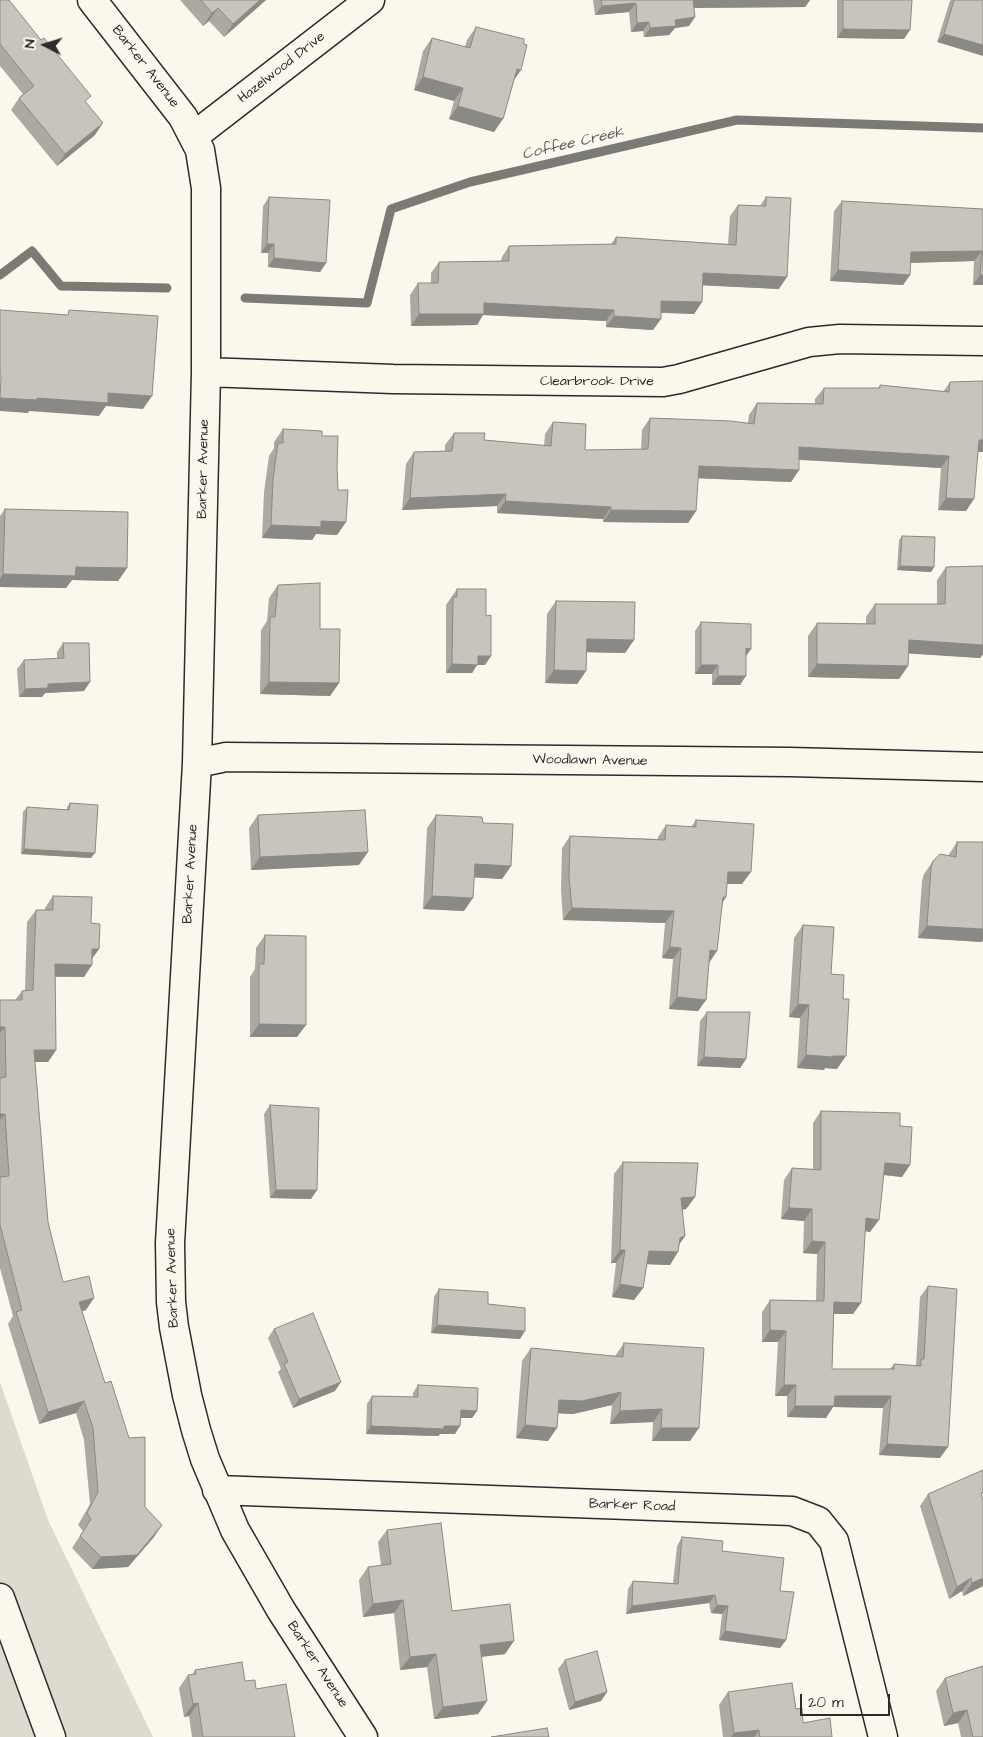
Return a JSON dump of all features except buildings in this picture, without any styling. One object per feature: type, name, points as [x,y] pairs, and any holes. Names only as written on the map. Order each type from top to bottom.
[{"type":"street","name":"Barker Avenue","points":[[92,0],[183,117],[200,150],[206,188],[206,372],[197,763],[172,1204],[170,1267],[174,1327],[196,1430],[217,1490],[235,1530],[281,1610],[363,1737]]},
{"type":"street","name":"Hazelwood Drive","points":[[194,136],[370,0]]},
{"type":"street","name":"Clearbrook Drive","points":[[206,372],[393,380],[662,382],[679,379],[809,342],[840,339],[983,341]]},
{"type":"street","name":"Woodlawn Avenue","points":[[197,763],[226,757],[236,757],[790,762],[983,767]]},
{"type":"street","name":"Barker Road","points":[[217,1490],[792,1512],[818,1521],[834,1541],[883,1737]]},
{"type":"street","points":[[0,1598],[51,1737]]},
{"type":"shaded area","points":[[0,1382],[48,1520],[153,1737],[0,1737]]},
{"type":"waterway","name":"Coffee Creek","points":[[245,298],[367,303],[391,209],[470,182],[737,120],[983,128]]},
{"type":"waterway","name":"Coffee Creek","points":[[0,275],[32,251],[61,286],[167,288]]}]
